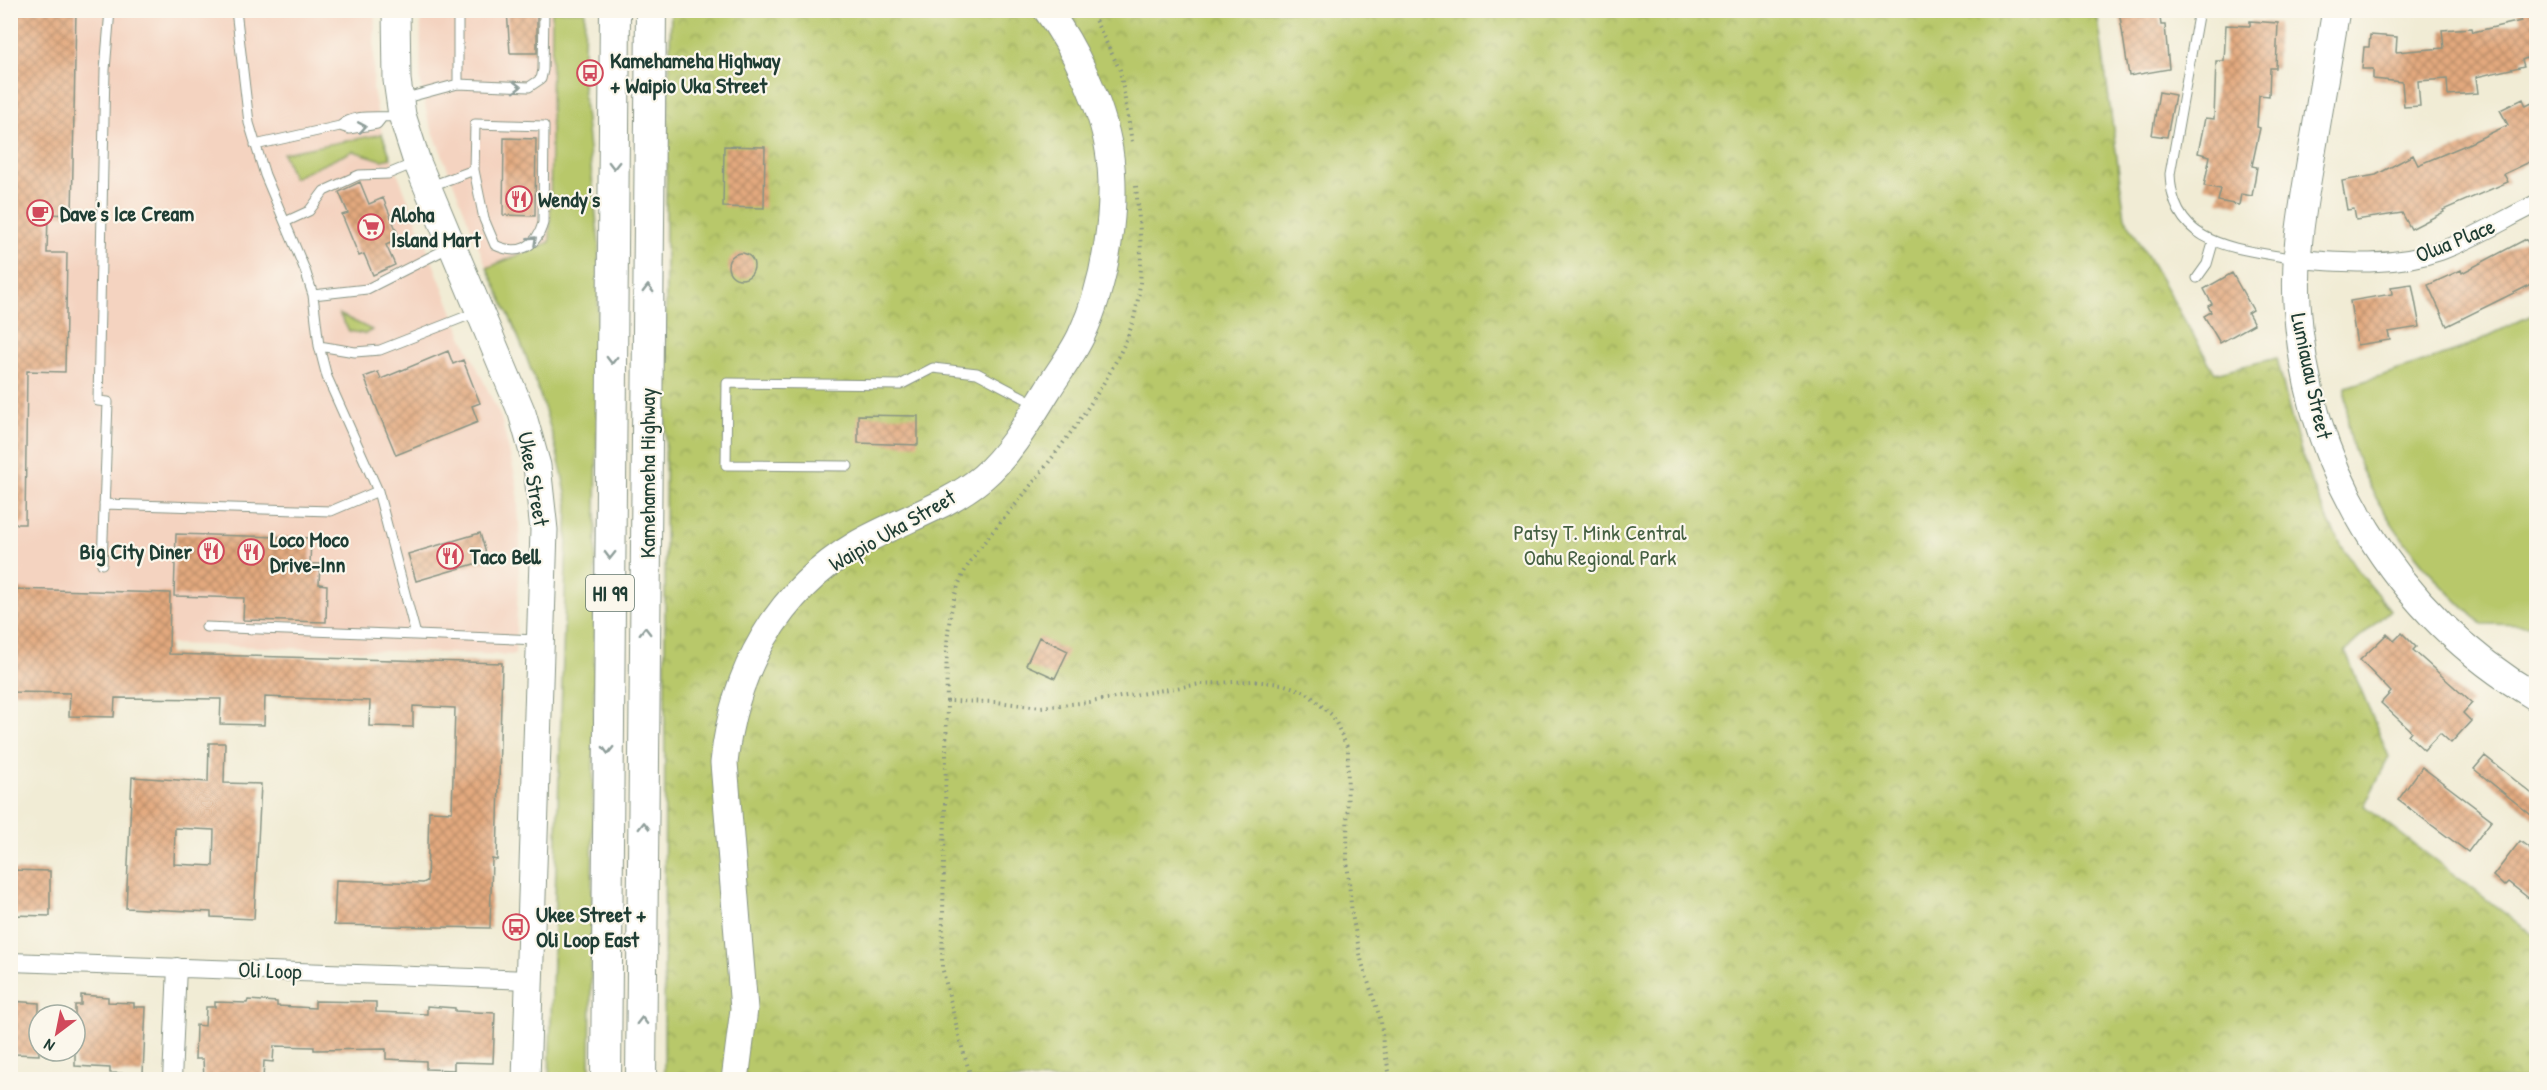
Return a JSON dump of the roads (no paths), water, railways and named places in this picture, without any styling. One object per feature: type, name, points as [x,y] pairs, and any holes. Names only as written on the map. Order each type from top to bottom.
[{"type":"main road","name":"Kamehameha Highway","points":[[641,1080],[651,10]]},
{"type":"main road","name":"Kamehameha Highway","points":[[606,1080],[614,18]]},
{"type":"street","name":"Ukee Street","points":[[396,10],[394,111],[522,413],[537,466],[544,530],[526,1080]]},
{"type":"street","name":"Waipio Uka Street","points":[[735,1080],[744,1009],[724,763],[728,727],[752,656],[771,623],[810,578],[856,546],[944,502],[983,477],[1011,446],[1081,336],[1108,242],[1111,199],[1109,150],[1097,104],[1047,10]]},
{"type":"street","name":"Lumiauau Street","points":[[2336,10],[2302,213],[2298,259],[2297,302],[2302,353],[2312,399],[2325,443],[2343,488],[2364,527],[2403,584],[2440,625],[2476,656],[2536,697]]},
{"type":"street","name":"Olua Place","points":[[2298,259],[2378,263],[2408,259],[2441,250],[2536,204]]},
{"type":"street","name":"Oli Loop","points":[[10,962],[529,980]]},
{"type":"street","points":[[172,1080],[177,967]]},
{"type":"lane","points":[[102,564],[108,402],[98,401],[105,70],[110,10]]},
{"type":"lane","points":[[236,10],[249,123],[255,145],[313,295],[319,346],[327,377],[378,491],[416,635]]},
{"type":"lane","points":[[458,10],[458,84]]},
{"type":"lane","points":[[255,145],[340,126],[346,120],[394,111],[458,84],[529,87],[536,83],[543,70],[544,10]]},
{"type":"lane","points":[[2199,10],[2170,174],[2170,193],[2181,217],[2213,243],[2298,259]]},
{"type":"lane","points":[[475,124],[544,126],[543,223],[540,234],[533,242],[520,250],[507,251],[495,245],[484,219],[474,170],[475,124]]},
{"type":"lane","points":[[285,222],[309,211],[324,191],[350,179],[359,175],[388,174],[417,162]]},
{"type":"lane","points":[[428,188],[474,170]]},
{"type":"lane","points":[[2197,278],[2207,264],[2213,243]]},
{"type":"lane","points":[[313,295],[367,289],[452,246]]},
{"type":"lane","points":[[319,346],[355,352],[380,350],[480,311]]},
{"type":"lane","points":[[848,466],[726,465],[727,383],[900,385],[933,368],[977,373],[1038,405]]},
{"type":"lane","points":[[104,504],[331,511],[378,491]]},
{"type":"lane","points":[[206,627],[542,640]]},
{"type":"place","name":"Kamehameha Highway + Waipio Uka Street","points":[[590,73]]},
{"type":"place","name":"Wendy's","points":[[519,199]]},
{"type":"place","name":"Dave's Ice Cream","points":[[40,213]]},
{"type":"place","name":"Aloha Island Mart","points":[[371,227]]},
{"type":"place","name":"Big City Diner","points":[[211,551]]},
{"type":"place","name":"Loco Moco Drive-Inn","points":[[251,552]]},
{"type":"place","name":"Taco Bell","points":[[450,556]]},
{"type":"place","name":"Ukee Street + Oli Loop East","points":[[516,927]]},
{"type":"park label","name":"Patsy T. Mink Central Oahu Regional Park","points":[[1600,544]]}]
